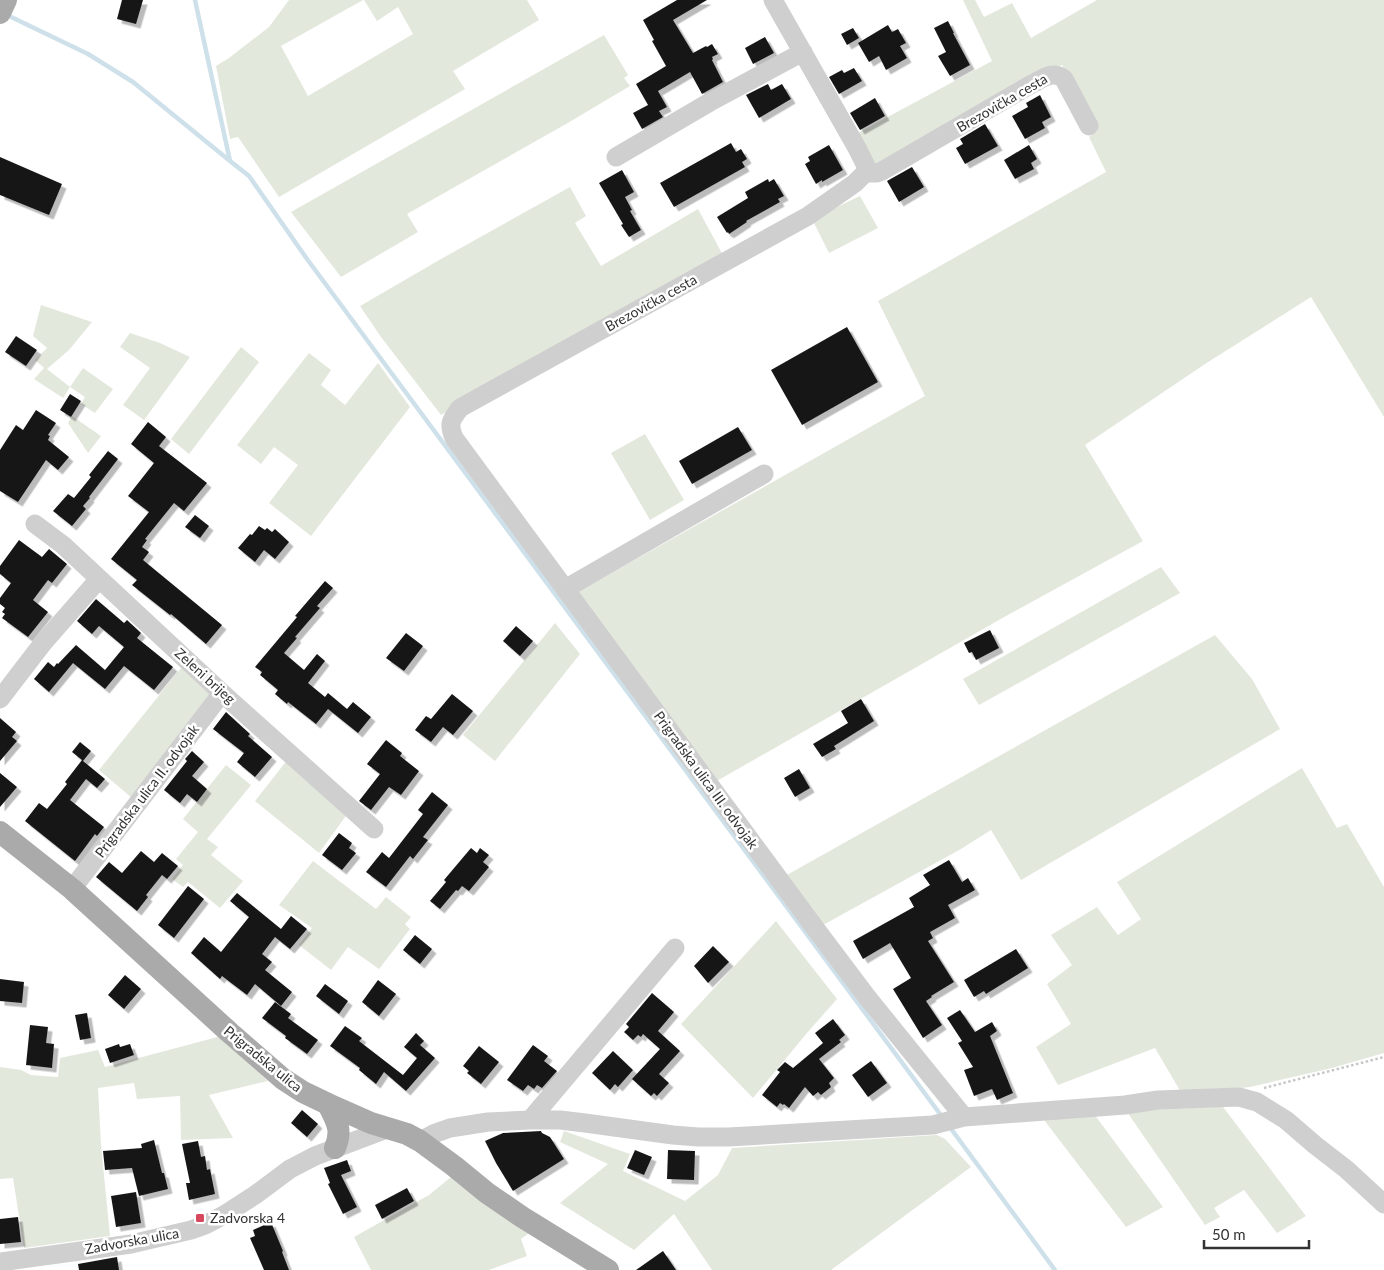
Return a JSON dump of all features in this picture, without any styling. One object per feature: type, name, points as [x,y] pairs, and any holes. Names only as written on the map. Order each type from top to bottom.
[{"type":"main road","name":"Prigradska ulica","points":[[0,832],[72,889],[283,1079],[296,1088],[351,1115],[407,1134],[420,1141],[501,1202],[608,1270]]},
{"type":"main road","points":[[328,1104],[340,1133],[335,1148]]},
{"type":"street","points":[[773,0],[858,148],[866,166],[865,173]]},
{"type":"street","points":[[616,157],[710,102],[802,52]]},
{"type":"street","name":"Brezovička cesta","points":[[454,438],[450,428],[452,419],[460,408],[808,216],[855,183],[865,173],[882,171],[1052,74],[1064,79],[1089,126]]},
{"type":"street","name":"Prigradska ulica III. odvojak","points":[[454,438],[815,928],[959,1119]]},
{"type":"street","points":[[565,589],[764,474]]},
{"type":"street","name":"Zeleni brijeg","points":[[35,524],[63,545],[99,580],[374,829]]},
{"type":"street","points":[[0,699],[44,643],[99,580]]},
{"type":"street","name":"Prigradska ulica II. odvojak","points":[[72,889],[222,692]]},
{"type":"street","points":[[530,1120],[675,948]]},
{"type":"street","points":[[420,1141],[450,1128],[488,1122],[560,1120],[673,1135],[721,1137],[933,1125],[959,1119],[1124,1105],[1158,1100],[1239,1097],[1257,1102],[1286,1120],[1346,1169],[1384,1204]]},
{"type":"street","name":"Zadvorska ulica","points":[[0,1262],[131,1244],[191,1230],[224,1215],[290,1169],[314,1156],[389,1128]]},
{"type":"path","points":[[1239,1097],[1266,1087],[1384,1058]]},
{"type":"shaded area","points":[[289,0],[363,0],[281,46],[308,96],[413,34],[398,7],[377,21],[364,0],[527,0],[539,20],[453,71],[465,89],[279,197],[238,137],[230,139],[216,66],[269,27]]},
{"type":"shaded area","points":[[963,0],[975,0],[984,17],[1012,3],[1031,38],[1097,0],[1384,0],[1384,417],[1311,297],[1205,364],[1085,445],[1143,541],[1006,616],[715,782],[578,592],[925,396],[878,301],[1106,172],[1089,137],[1097,132],[1062,65],[882,165],[872,167],[854,135],[992,61]]},
{"type":"shaded area","points":[[604,35],[628,75],[624,78],[630,86],[407,214],[418,232],[341,277],[291,212]]},
{"type":"shaded area","points":[[570,187],[586,216],[575,223],[601,266],[698,209],[724,257],[441,415],[381,337],[360,306]]},
{"type":"shaded area","points":[[860,196],[878,228],[829,253],[812,219]]},
{"type":"shaded area","points":[[41,305],[92,322],[69,350],[47,369],[70,387],[63,398],[34,379],[44,368],[35,360],[47,348],[33,336]]},
{"type":"shaded area","points":[[130,333],[160,343],[190,357],[144,420],[123,405],[150,368],[120,347]]},
{"type":"shaded area","points":[[241,347],[259,362],[189,454],[171,439]]},
{"type":"shaded area","points":[[309,353],[331,370],[321,385],[345,405],[378,363],[410,407],[311,536],[269,503],[298,465],[274,447],[261,464],[237,445]]},
{"type":"shaded area","points":[[83,368],[113,389],[95,413],[81,404],[85,397],[70,387]]},
{"type":"shaded area","points":[[72,416],[101,436],[88,453],[68,423]]},
{"type":"shaded area","points":[[645,434],[684,500],[650,520],[611,453]]},
{"type":"shaded area","points":[[1161,567],[1180,593],[979,705],[963,679]]},
{"type":"shaded area","points":[[555,623],[580,654],[495,761],[463,735]]},
{"type":"shaded area","points":[[1215,635],[1252,679],[1280,729],[1021,880],[991,830],[961,849],[823,925],[785,876]]},
{"type":"shaded area","points":[[185,663],[213,691],[132,798],[99,770]]},
{"type":"shaded area","points":[[288,759],[348,813],[319,853],[255,801]]},
{"type":"shaded area","points":[[226,765],[251,785],[207,839],[218,847],[211,855],[243,881],[220,908],[188,882],[183,887],[172,879],[183,865],[176,859],[198,832],[183,819]]},
{"type":"shaded area","points":[[1302,768],[1337,828],[1347,824],[1384,887],[1384,1053],[1332,1068],[1250,1087],[1182,1094],[1155,1048],[1058,1085],[1036,1047],[1071,1024],[1047,984],[1072,965],[1051,935],[1097,907],[1118,935],[1141,919],[1117,882]]},
{"type":"shaded area","points":[[313,861],[376,909],[386,897],[411,917],[405,924],[410,929],[379,969],[348,947],[331,970],[299,945],[312,928],[279,905]]},
{"type":"shaded area","points":[[776,921],[837,999],[753,1098],[681,1024]]},
{"type":"shaded area","points":[[221,1036],[268,1081],[209,1095],[233,1138],[181,1140],[180,1096],[137,1099],[134,1083],[98,1088],[101,1145],[110,1236],[24,1248],[13,1178],[0,1179],[0,1067],[21,1070],[31,1075],[58,1077],[60,1058],[98,1050],[105,1067]]},
{"type":"shaded area","points":[[1220,1103],[1306,1216],[1277,1233],[1244,1190],[1214,1208],[1220,1217],[1205,1225],[1125,1109]]},
{"type":"shaded area","points":[[1094,1114],[1163,1207],[1126,1227],[1044,1120]]},
{"type":"shaded area","points":[[564,1131],[630,1154],[623,1171],[685,1201],[718,1175],[732,1148],[937,1135],[945,1139],[971,1167],[831,1270],[712,1270],[674,1214],[634,1250],[560,1203],[608,1164],[560,1142]]},
{"type":"shaded area","points":[[451,1177],[532,1231],[521,1239],[527,1256],[489,1270],[371,1270],[354,1237],[429,1195]]},
{"type":"building","points":[[122,0],[143,0],[136,24],[117,19]]},
{"type":"building","points":[[677,0],[707,0],[673,20],[693,53],[712,44],[718,54],[712,57],[712,60],[723,82],[702,94],[690,72],[658,91],[667,107],[659,111],[663,117],[642,129],[633,113],[648,105],[636,84],[666,66],[643,20]]},
{"type":"building","points":[[948,21],[970,65],[950,76],[938,56],[946,52],[934,28]]},
{"type":"building","points":[[888,25],[892,32],[898,29],[906,43],[900,46],[907,58],[886,70],[879,56],[869,62],[858,43]]},
{"type":"building","points":[[853,28],[859,38],[847,45],[841,34]]},
{"type":"building","points":[[765,37],[774,53],[753,64],[745,48]]},
{"type":"building","points":[[854,68],[862,81],[839,94],[829,77],[842,70],[844,73]]},
{"type":"building","points":[[768,84],[771,90],[782,84],[791,99],[759,118],[746,95]]},
{"type":"building","points":[[1040,95],[1051,117],[1042,122],[1045,128],[1025,139],[1012,116],[1028,107],[1026,103]]},
{"type":"building","points":[[875,98],[885,116],[860,130],[850,113]]},
{"type":"building","points":[[985,124],[998,146],[965,164],[956,148],[963,144],[960,139]]},
{"type":"building","points":[[731,143],[736,152],[741,149],[747,159],[742,162],[745,167],[674,207],[660,183]]},
{"type":"building","points":[[829,145],[843,170],[816,184],[805,164],[810,161],[808,157]]},
{"type":"building","points":[[1029,145],[1037,159],[1031,163],[1034,169],[1015,179],[1004,160]]},
{"type":"building","points":[[0,157],[62,184],[49,215],[0,195]]},
{"type":"building","points":[[912,167],[924,187],[899,202],[887,181]]},
{"type":"building","points":[[622,170],[634,192],[625,197],[632,210],[630,211],[641,230],[629,237],[599,183]]},
{"type":"building","points":[[768,179],[769,182],[774,179],[784,196],[778,199],[780,202],[746,221],[729,234],[727,233],[717,217],[748,198],[745,192]]},
{"type":"building","points":[[847,327],[878,382],[802,425],[771,370]]},
{"type":"building","points":[[16,336],[37,350],[26,366],[5,352]]},
{"type":"building","points":[[70,394],[81,401],[71,417],[60,410]]},
{"type":"building","points":[[36,410],[56,423],[48,435],[50,436],[48,440],[69,457],[58,470],[46,460],[18,502],[0,491],[0,450],[16,425],[23,430]]},
{"type":"building","points":[[148,422],[166,437],[159,446],[207,483],[184,511],[174,503],[145,539],[147,540],[142,547],[149,552],[143,560],[222,625],[206,644],[171,614],[132,585],[137,580],[111,559],[149,512],[128,496],[154,463],[131,444]]},
{"type":"building","points":[[738,427],[752,450],[692,484],[679,461]]},
{"type":"building","points":[[108,451],[118,459],[89,497],[83,506],[86,509],[72,526],[53,511],[68,494],[74,498]]},
{"type":"building","points":[[195,515],[209,526],[200,538],[185,527]]},
{"type":"building","points":[[259,526],[265,530],[267,528],[272,532],[275,529],[289,542],[275,559],[264,550],[255,562],[238,548]]},
{"type":"building","points":[[19,540],[42,557],[49,549],[67,564],[52,583],[48,580],[33,600],[48,612],[28,637],[2,618],[5,614],[2,612],[5,608],[0,604],[0,598],[11,583],[0,574],[0,566]]},
{"type":"building","points":[[325,581],[333,588],[317,606],[320,608],[284,653],[304,670],[317,654],[325,661],[308,683],[325,697],[328,693],[347,709],[353,702],[371,717],[358,733],[328,709],[316,724],[275,694],[278,690],[260,675],[262,672],[255,667]]},
{"type":"building","points":[[96,599],[124,623],[127,620],[141,633],[137,638],[173,667],[154,690],[124,666],[105,689],[73,663],[49,692],[34,679],[48,662],[54,667],[76,645],[105,670],[124,647],[99,626],[92,634],[77,621]]},
{"type":"building","points":[[516,626],[533,641],[520,656],[503,641]]},
{"type":"building","points":[[990,630],[999,648],[976,660],[972,652],[969,653],[964,643]]},
{"type":"building","points":[[406,633],[423,646],[404,671],[386,658]]},
{"type":"building","points":[[452,694],[473,711],[453,735],[443,727],[431,742],[415,730],[426,716],[431,719]]},
{"type":"building","points":[[861,699],[874,721],[834,746],[836,749],[822,757],[813,744],[848,723],[841,711]]},
{"type":"building","points":[[226,712],[250,734],[248,736],[272,757],[255,777],[237,762],[244,753],[213,729]]},
{"type":"building","points":[[0,718],[16,732],[12,737],[17,741],[0,761]]},
{"type":"building","points":[[386,740],[402,753],[400,756],[419,771],[401,795],[389,787],[371,810],[359,801],[380,774],[367,764]]},
{"type":"building","points":[[80,742],[91,751],[83,761],[105,779],[97,788],[86,779],[70,800],[104,827],[97,836],[95,834],[75,861],[25,821],[39,803],[47,809],[67,784],[65,782],[82,760],[72,752]]},
{"type":"building","points":[[192,751],[204,762],[192,776],[207,789],[197,802],[187,794],[180,803],[164,790],[187,761],[185,759]]},
{"type":"building","points":[[799,769],[810,788],[795,797],[784,778]]},
{"type":"building","points":[[0,773],[17,787],[0,807]]},
{"type":"building","points":[[432,792],[448,805],[423,837],[428,840],[413,859],[410,856],[386,887],[366,872],[382,852],[389,858],[423,814],[418,810]]},
{"type":"building","points":[[339,833],[352,843],[349,848],[356,853],[342,870],[322,855]]},
{"type":"building","points":[[471,848],[477,853],[480,848],[489,855],[483,862],[489,867],[469,891],[462,886],[458,891],[456,890],[440,909],[430,901],[446,882],[444,880]]},
{"type":"building","points":[[141,851],[154,862],[162,853],[178,866],[167,879],[162,875],[146,895],[148,897],[137,911],[96,877],[109,862],[122,873]]},
{"type":"building","points":[[949,860],[962,882],[968,878],[975,890],[948,905],[955,918],[930,932],[933,938],[928,941],[954,982],[926,1001],[942,1025],[923,1038],[893,989],[911,978],[890,943],[863,959],[853,941],[914,907],[909,898],[930,885],[923,875]]},
{"type":"building","points":[[188,886],[204,899],[174,938],[158,925]]},
{"type":"building","points":[[237,893],[281,929],[291,916],[307,929],[290,949],[275,937],[262,954],[272,962],[265,970],[292,992],[281,1006],[255,984],[247,995],[222,976],[220,979],[191,953],[204,937],[221,952],[249,917],[230,901]]},
{"type":"building","points":[[415,935],[432,949],[420,964],[403,950]]},
{"type":"building","points":[[713,946],[729,962],[708,983],[694,966]]},
{"type":"building","points":[[1016,949],[1028,968],[986,994],[984,991],[974,997],[964,980]]},
{"type":"building","points":[[125,975],[141,989],[124,1009],[108,995]]},
{"type":"building","points":[[0,979],[24,982],[22,1003],[0,1001]]},
{"type":"building","points":[[378,980],[396,994],[379,1016],[362,1002]]},
{"type":"building","points":[[325,984],[348,1001],[339,1014],[316,996]]},
{"type":"building","points":[[652,993],[674,1012],[658,1031],[680,1051],[659,1074],[669,1083],[657,1096],[654,1093],[651,1096],[632,1079],[660,1049],[643,1034],[641,1037],[638,1035],[633,1040],[624,1032],[629,1027],[626,1024]]},
{"type":"building","points":[[275,1002],[291,1014],[288,1018],[318,1040],[307,1054],[262,1018]]},
{"type":"building","points":[[960,1010],[975,1032],[992,1022],[997,1031],[990,1036],[1013,1093],[997,1100],[992,1089],[974,1096],[964,1070],[973,1067],[958,1043],[962,1041],[947,1018]]},
{"type":"building","points":[[87,1013],[91,1038],[80,1040],[75,1015]]},
{"type":"building","points":[[833,1019],[845,1035],[839,1040],[841,1042],[819,1059],[834,1078],[829,1083],[831,1087],[821,1095],[818,1092],[813,1096],[805,1087],[789,1108],[780,1103],[777,1107],[762,1095],[780,1072],[777,1070],[785,1062],[793,1068],[823,1043],[815,1033]]},
{"type":"building","points":[[30,1025],[48,1027],[46,1043],[54,1044],[52,1068],[26,1065]]},
{"type":"building","points":[[345,1026],[362,1038],[359,1041],[403,1075],[417,1058],[404,1047],[416,1033],[424,1041],[420,1045],[435,1058],[406,1091],[384,1072],[376,1084],[359,1070],[360,1068],[330,1046]]},
{"type":"building","points":[[119,1044],[120,1047],[130,1044],[134,1055],[110,1063],[105,1049]]},
{"type":"building","points":[[533,1045],[548,1056],[544,1061],[557,1071],[542,1088],[537,1085],[534,1089],[528,1085],[523,1091],[507,1080]]},
{"type":"building","points":[[479,1046],[499,1062],[481,1084],[467,1073],[469,1071],[463,1066]]},
{"type":"building","points":[[613,1051],[633,1070],[618,1087],[615,1084],[610,1090],[592,1073]]},
{"type":"building","points":[[871,1061],[887,1083],[868,1097],[852,1075]]},
{"type":"building","points":[[302,1110],[318,1124],[307,1137],[291,1123]]},
{"type":"building","points":[[541,1131],[550,1137],[564,1159],[513,1191],[485,1141],[503,1133]]},
{"type":"building","points":[[154,1140],[168,1189],[139,1196],[132,1168],[105,1170],[103,1151],[142,1148],[141,1144]]},
{"type":"building","points":[[198,1141],[201,1157],[205,1156],[207,1170],[210,1169],[215,1194],[189,1200],[186,1183],[190,1183],[182,1144]]},
{"type":"building","points":[[635,1150],[652,1157],[644,1175],[627,1168]]},
{"type":"building","points":[[668,1150],[695,1151],[694,1180],[667,1179]]},
{"type":"building","points":[[347,1160],[351,1171],[341,1175],[357,1207],[343,1214],[328,1184],[330,1183],[324,1168]]},
{"type":"building","points":[[407,1188],[414,1201],[382,1219],[375,1205]]},
{"type":"building","points":[[136,1192],[141,1223],[116,1227],[111,1196]]},
{"type":"building","points":[[18,1217],[21,1242],[0,1244],[0,1219]]},
{"type":"building","points":[[271,1222],[289,1270],[264,1270],[250,1238],[255,1236],[253,1230]]},
{"type":"building","points":[[663,1251],[676,1270],[636,1270]]},
{"type":"building","points":[[117,1257],[119,1270],[79,1270],[78,1264]]},
{"type":"waterway","points":[[195,0],[230,161]]},
{"type":"waterway","points":[[7,15],[88,54],[133,82],[249,176],[307,259],[943,1118]]},
{"type":"waterway","points":[[949,1126],[1055,1270]]},
{"type":"place","name":"Zadvorska 4","points":[[200,1218]]}]
